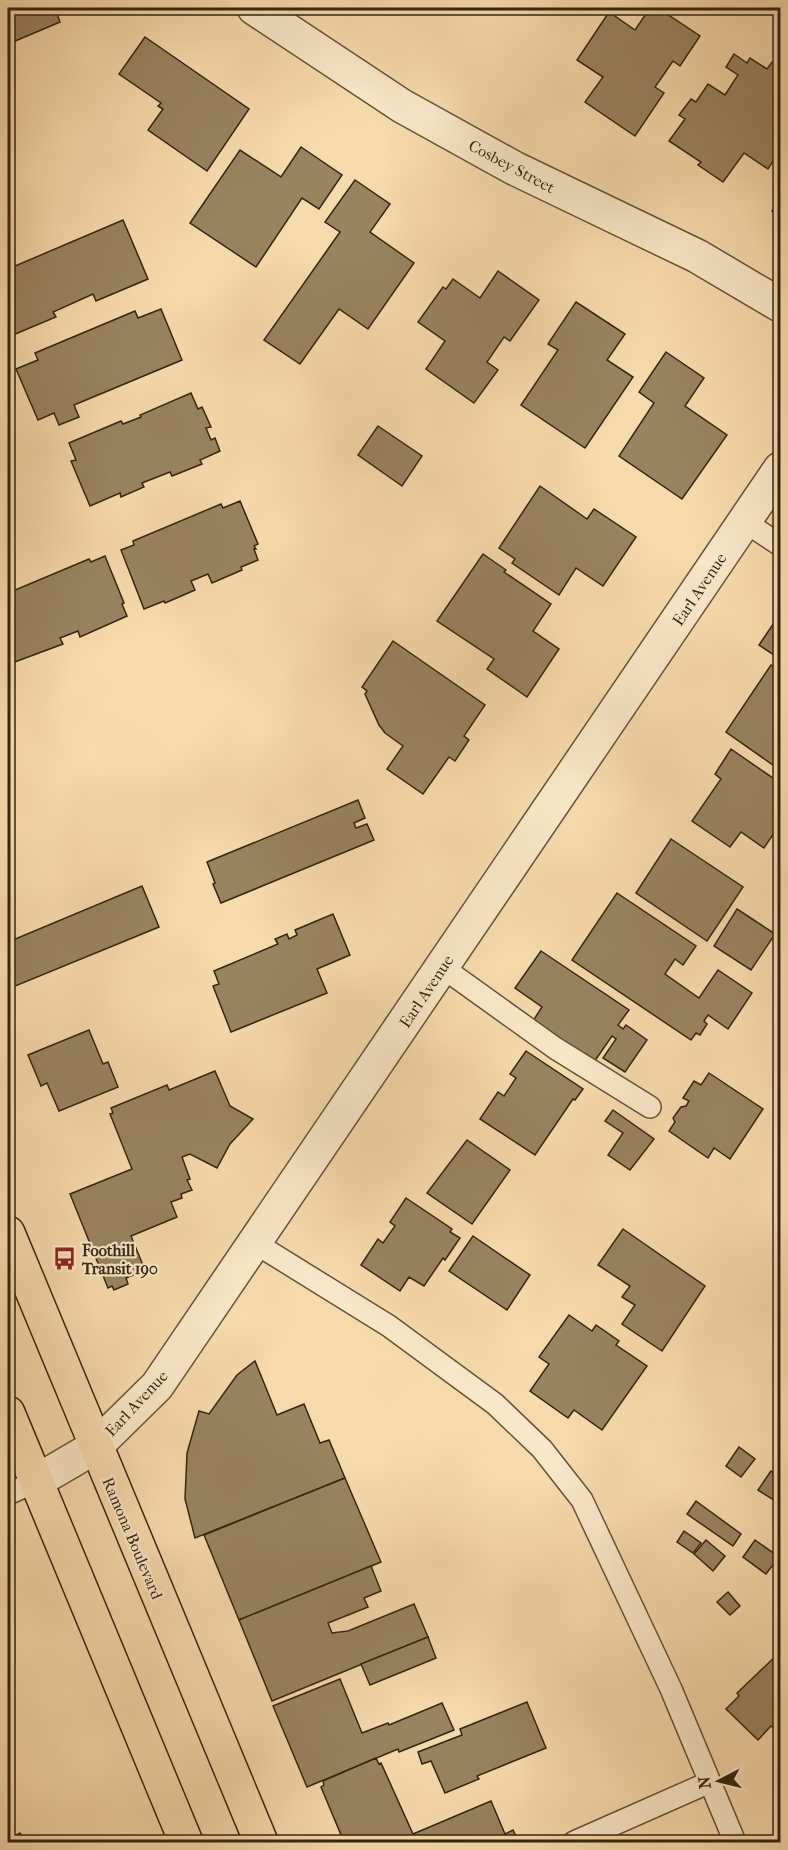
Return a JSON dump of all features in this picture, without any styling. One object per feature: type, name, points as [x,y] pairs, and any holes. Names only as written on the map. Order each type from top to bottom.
[{"type":"main road","name":"Ramona Boulevard","points":[[8,1233],[261,1842]]},
{"type":"main road","points":[[8,1413],[186,1842]]},
{"type":"street","name":"Cosbey Street","points":[[254,8],[402,106],[514,168],[697,256],[780,305]]},
{"type":"street","name":"Earl Avenue","points":[[37,1481],[95,1447],[158,1386],[780,469]]},
{"type":"lane","points":[[745,522],[780,544]]},
{"type":"lane","points":[[442,967],[555,1048],[650,1107]]},
{"type":"lane","points":[[255,1243],[388,1326],[495,1404],[542,1449],[582,1500],[671,1689],[735,1842]]},
{"type":"lane","points":[[8,1494],[37,1481]]},
{"type":"lane","points":[[573,1842],[710,1782]]},
{"type":"building","points":[[8,8],[55,8],[60,22],[8,44]]},
{"type":"building","points":[[650,8],[658,8],[700,36],[680,66],[673,61],[655,87],[664,93],[635,136],[585,102],[603,77],[577,60],[609,12],[635,30]]},
{"type":"building","points":[[145,37],[249,109],[207,171],[148,130],[163,109],[158,106],[161,103],[119,74]]},
{"type":"building","points":[[734,54],[747,63],[750,58],[767,69],[772,62],[780,63],[780,150],[768,169],[744,153],[723,182],[698,165],[701,162],[669,141],[685,119],[679,115],[691,99],[696,102],[708,84],[725,95],[738,75],[726,67]]},
{"type":"building","points":[[301,147],[342,175],[319,209],[302,198],[256,267],[190,223],[240,150],[281,177]]},
{"type":"building","points":[[355,180],[390,204],[370,232],[414,263],[368,329],[339,309],[300,364],[264,340],[340,232],[325,222]]},
{"type":"building","points":[[780,199],[780,217],[772,211]]},
{"type":"building","points":[[123,220],[148,279],[96,301],[93,294],[53,312],[56,317],[8,337],[8,269]]},
{"type":"building","points":[[498,271],[539,300],[510,341],[504,337],[487,362],[498,370],[474,403],[426,369],[445,341],[418,322],[443,287],[446,289],[453,279],[480,298]]},
{"type":"building","points":[[576,302],[625,334],[607,360],[633,377],[585,448],[521,405],[558,350],[548,344]]},
{"type":"building","points":[[161,309],[182,360],[74,405],[79,417],[59,425],[54,413],[38,420],[16,369],[38,360],[35,353],[135,311],[138,318]]},
{"type":"building","points":[[666,352],[704,378],[685,406],[727,435],[682,499],[619,456],[654,403],[639,392]]},
{"type":"building","points":[[191,393],[198,409],[202,407],[211,427],[206,428],[211,440],[215,438],[220,451],[200,460],[202,464],[172,476],[170,472],[142,483],[144,487],[121,497],[120,493],[90,506],[71,461],[76,460],[69,443],[121,421],[123,424],[141,417],[140,415]]},
{"type":"building","points":[[378,426],[422,456],[402,486],[358,455]]},
{"type":"building","points":[[540,486],[587,519],[594,509],[636,537],[603,586],[576,568],[559,595],[512,563],[515,559],[499,548]]},
{"type":"building","points":[[240,501],[258,544],[254,546],[256,549],[254,549],[258,560],[212,583],[208,574],[191,581],[195,590],[144,609],[121,550],[134,545],[133,541],[221,504],[223,508]]},
{"type":"building","points":[[483,554],[506,570],[504,572],[551,604],[533,631],[559,649],[527,697],[487,669],[494,659],[437,621]]},
{"type":"building","points":[[105,556],[127,616],[80,637],[78,631],[60,638],[63,644],[12,663],[8,651],[8,593],[89,559],[91,562]]},
{"type":"building","points":[[780,614],[780,659],[759,645]]},
{"type":"building","points":[[393,641],[485,705],[464,736],[469,740],[455,761],[449,757],[423,794],[387,769],[403,746],[385,733],[379,725],[365,694],[367,691],[362,687]]},
{"type":"building","points":[[771,665],[780,672],[780,770],[726,732]]},
{"type":"building","points":[[731,749],[780,783],[780,824],[764,848],[741,832],[730,847],[692,821],[721,779],[715,774]]},
{"type":"building","points":[[358,800],[365,818],[354,823],[356,828],[367,824],[374,840],[221,903],[207,862]]},
{"type":"building","points":[[671,839],[743,887],[707,941],[636,893]]},
{"type":"building","points":[[142,886],[159,927],[8,989],[8,942]]},
{"type":"building","points":[[617,893],[696,946],[683,965],[675,959],[665,974],[699,998],[718,970],[752,993],[728,1029],[708,1015],[704,1021],[707,1024],[700,1035],[696,1033],[691,1040],[572,960]]},
{"type":"building","points":[[737,909],[775,934],[751,970],[714,946]]},
{"type":"building","points":[[333,914],[350,955],[317,969],[327,993],[231,1032],[213,986],[219,984],[214,971],[278,944],[275,939],[287,934],[289,939],[297,935],[295,930]]},
{"type":"building","points":[[541,951],[629,1010],[618,1025],[623,1029],[626,1025],[647,1040],[625,1072],[603,1058],[616,1039],[612,1036],[592,1065],[531,1024],[542,1007],[515,988]]},
{"type":"building","points":[[89,1030],[103,1064],[108,1062],[118,1087],[59,1111],[47,1083],[41,1086],[28,1055]]},
{"type":"building","points":[[526,1051],[583,1089],[575,1100],[573,1099],[535,1155],[480,1119],[498,1092],[504,1096],[516,1078],[510,1074]]},
{"type":"building","points":[[215,1071],[230,1106],[253,1119],[230,1144],[217,1168],[190,1154],[182,1157],[190,1179],[187,1180],[192,1190],[181,1194],[182,1198],[171,1202],[177,1217],[131,1236],[145,1270],[126,1278],[128,1284],[114,1290],[112,1286],[108,1288],[70,1194],[132,1169],[110,1114],[113,1113],[111,1108],[167,1085],[169,1090]]},
{"type":"building","points":[[709,1073],[763,1109],[730,1159],[714,1148],[708,1158],[669,1131],[675,1122],[673,1118],[689,1101],[683,1098],[694,1081],[701,1085]]},
{"type":"building","points":[[613,1110],[654,1139],[630,1170],[608,1155],[623,1133],[605,1121]]},
{"type":"building","points":[[467,1140],[510,1170],[472,1224],[427,1193]]},
{"type":"building","points":[[406,1198],[452,1229],[450,1232],[460,1238],[424,1286],[409,1277],[400,1291],[361,1265],[378,1239],[383,1243],[395,1226],[390,1222]]},
{"type":"building","points":[[623,1229],[705,1286],[662,1351],[622,1324],[635,1305],[622,1297],[630,1286],[598,1265]]},
{"type":"building","points":[[473,1236],[530,1275],[507,1310],[449,1271]]},
{"type":"building","points":[[569,1315],[592,1331],[596,1325],[619,1341],[616,1345],[647,1366],[602,1430],[574,1410],[568,1418],[530,1391],[549,1364],[539,1357]]},
{"type":"building","points":[[255,1361],[277,1415],[304,1404],[320,1443],[329,1440],[345,1478],[195,1538],[185,1499],[187,1453],[199,1411],[209,1414],[237,1375]]},
{"type":"building","points":[[739,1447],[755,1459],[741,1477],[726,1466]]},
{"type":"building","points":[[771,1471],[780,1477],[780,1504],[758,1490]]},
{"type":"building","points":[[345,1478],[381,1562],[239,1620],[204,1535]]},
{"type":"building","points":[[696,1501],[741,1534],[733,1546],[687,1514]]},
{"type":"building","points":[[684,1531],[701,1543],[693,1553],[677,1542]]},
{"type":"building","points":[[706,1540],[725,1556],[713,1571],[694,1554]]},
{"type":"building","points":[[755,1540],[779,1557],[766,1574],[743,1557]]},
{"type":"building","points":[[371,1566],[381,1591],[364,1598],[368,1607],[328,1623],[332,1633],[348,1631],[414,1604],[428,1637],[272,1701],[239,1620]]},
{"type":"building","points":[[728,1592],[740,1606],[730,1615],[717,1602]]},
{"type":"building","points":[[428,1637],[436,1658],[370,1685],[361,1664]]},
{"type":"building","points":[[780,1652],[780,1725],[776,1730],[771,1726],[758,1740],[726,1709],[739,1696],[737,1693]]},
{"type":"building","points":[[340,1679],[362,1733],[388,1723],[389,1725],[442,1703],[454,1730],[399,1752],[398,1749],[307,1787],[273,1706]]},
{"type":"building","points":[[527,1702],[546,1748],[477,1776],[479,1779],[445,1793],[431,1761],[422,1764],[418,1752],[462,1735],[460,1729]]},
{"type":"building","points":[[376,1758],[379,1764],[381,1763],[413,1834],[491,1801],[505,1834],[513,1830],[519,1842],[344,1842],[321,1787],[324,1785],[323,1781]]},
{"type":"building","points":[[20,1833],[24,1842],[8,1842],[8,1839]]},
{"type":"place","name":"Foothill Transit 190","points":[[64,1259]]}]
